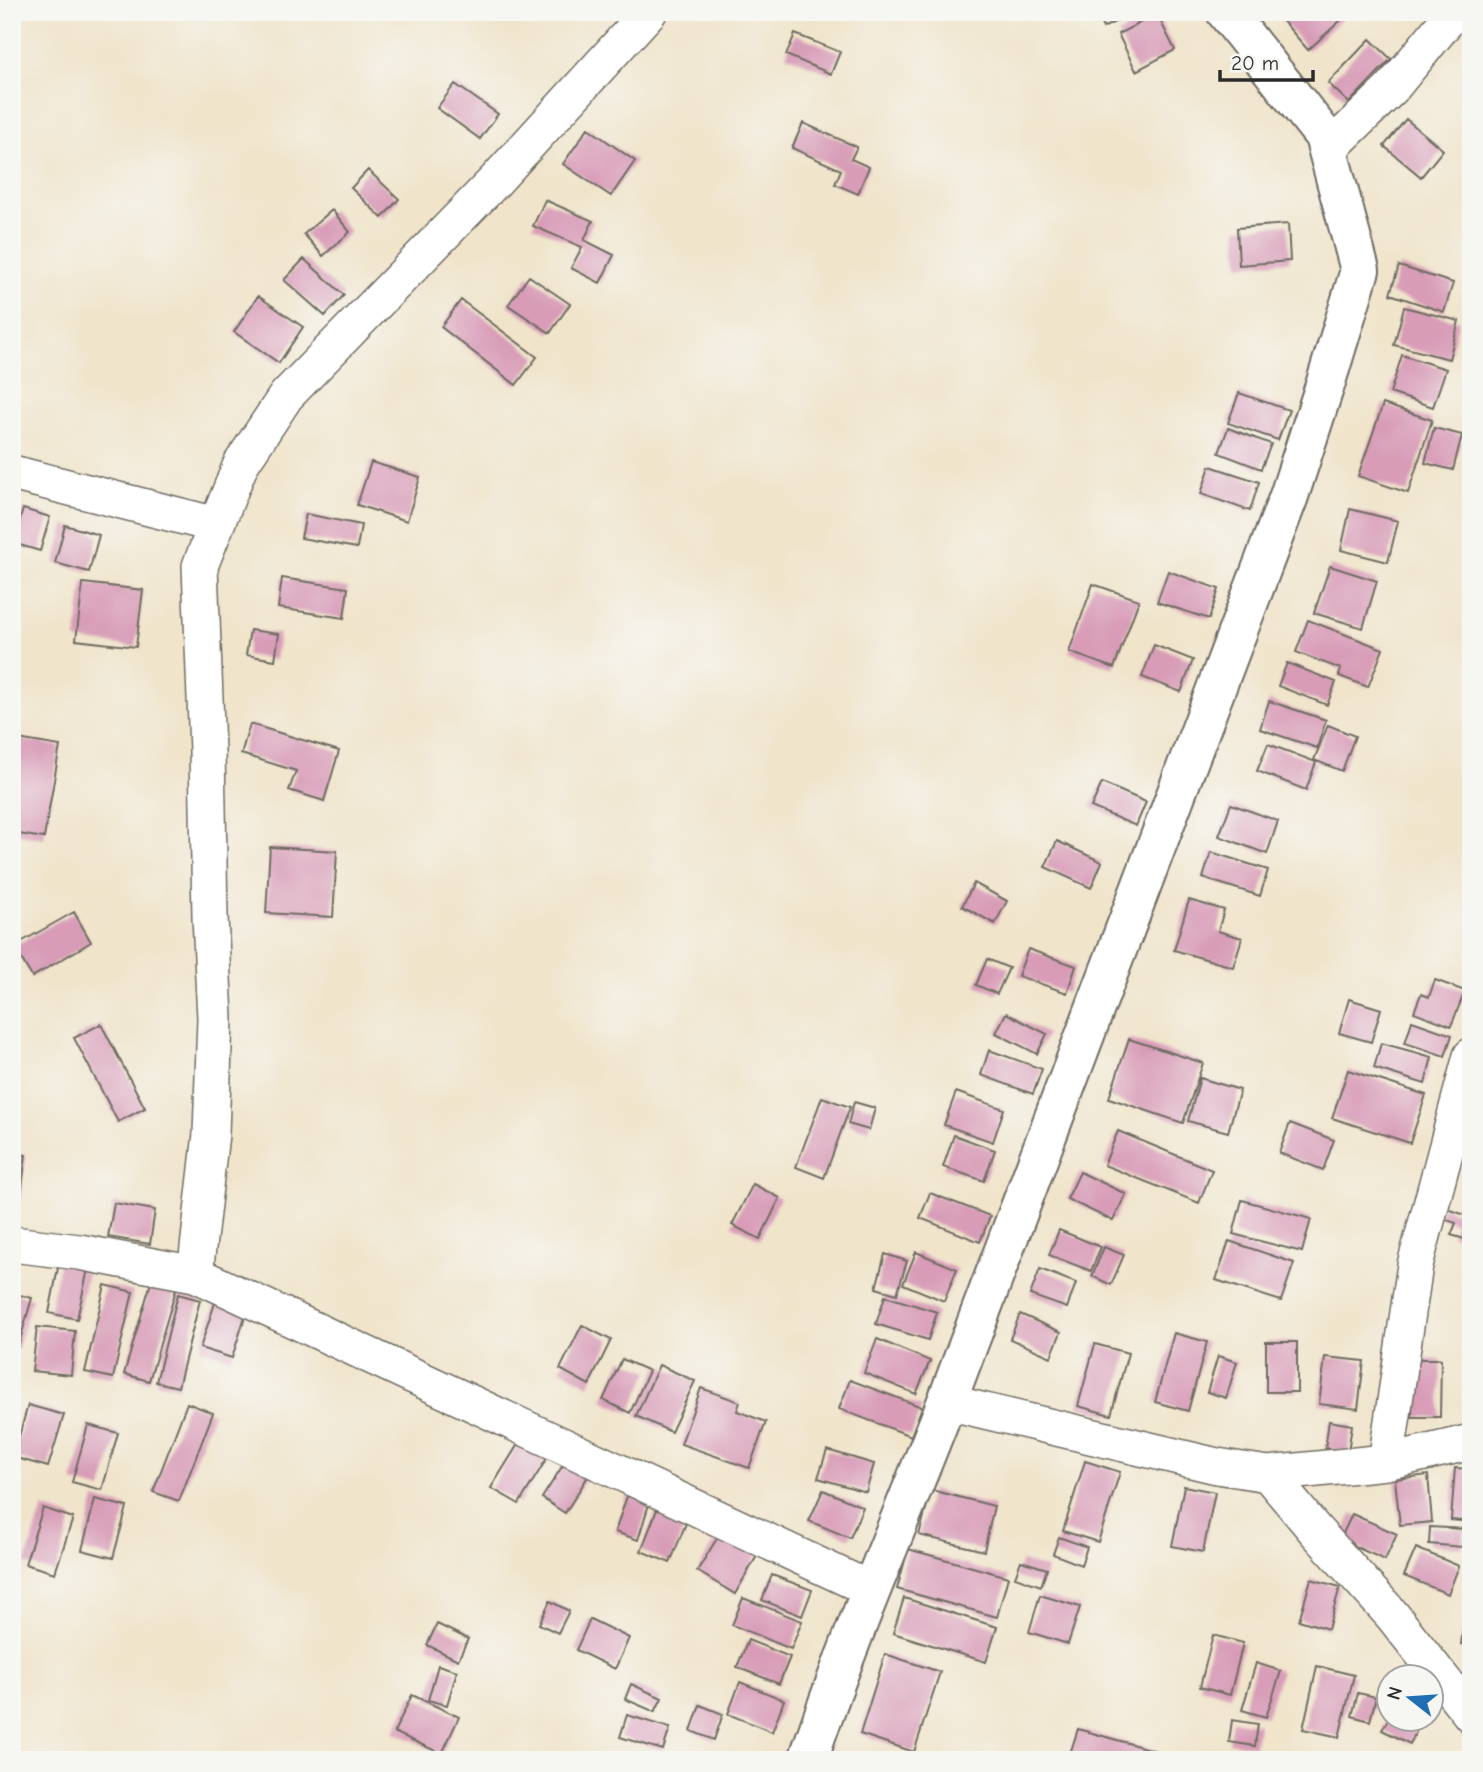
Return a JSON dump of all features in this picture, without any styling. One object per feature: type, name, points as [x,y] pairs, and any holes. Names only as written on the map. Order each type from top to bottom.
[{"type":"street","points":[[195,1274],[211,1134],[215,1018],[200,566],[241,464],[286,396],[495,181],[649,12]]},
{"type":"street","points":[[808,1760],[947,1402],[1289,496],[1360,270],[1324,136],[1226,12]]},
{"type":"street","points":[[1328,149],[1392,88],[1454,12]]},
{"type":"street","points":[[12,473],[216,525]]},
{"type":"street","points":[[1386,1462],[1415,1265],[1471,1055]]},
{"type":"street","points":[[12,1244],[79,1252],[195,1274],[872,1590]]},
{"type":"street","points":[[947,1402],[1217,1466],[1268,1474],[1386,1462],[1471,1442]]},
{"type":"street","points":[[1268,1474],[1392,1615],[1471,1715]]},
{"type":"building","points":[[1095,12],[1135,12],[1103,28]]},
{"type":"building","points":[[1275,12],[1350,12],[1308,50]]},
{"type":"building","points":[[1157,14],[1175,50],[1136,71],[1118,34]]},
{"type":"building","points":[[795,34],[840,52],[831,74],[786,55]]},
{"type":"building","points":[[1370,39],[1391,59],[1349,103],[1328,83]]},
{"type":"building","points":[[455,84],[498,114],[480,139],[437,108]]},
{"type":"building","points":[[1406,119],[1443,150],[1421,177],[1384,146]]},
{"type":"building","points":[[803,123],[857,147],[851,159],[869,167],[858,194],[835,184],[841,170],[792,148]]},
{"type":"building","points":[[588,128],[635,161],[611,196],[563,164]]},
{"type":"building","points":[[368,170],[399,199],[382,218],[351,188]]},
{"type":"building","points":[[545,200],[593,221],[584,240],[614,255],[600,283],[571,268],[582,247],[533,226]]},
{"type":"building","points":[[332,210],[350,232],[323,256],[304,234]]},
{"type":"building","points":[[1288,224],[1290,261],[1239,265],[1237,228]]},
{"type":"building","points":[[304,259],[344,295],[325,316],[284,280]]},
{"type":"building","points":[[1399,266],[1453,283],[1444,312],[1390,294]]},
{"type":"building","points":[[529,276],[570,304],[550,333],[508,305]]},
{"type":"building","points":[[258,296],[303,327],[279,363],[234,332]]},
{"type":"building","points":[[461,300],[537,357],[516,385],[441,327]]},
{"type":"building","points":[[1404,307],[1459,321],[1449,359],[1394,345]]},
{"type":"building","points":[[1402,355],[1446,369],[1433,407],[1390,393]]},
{"type":"building","points":[[1239,393],[1289,410],[1278,440],[1228,423]]},
{"type":"building","points":[[1383,404],[1432,420],[1408,493],[1358,476]]},
{"type":"building","points":[[1228,428],[1271,444],[1261,469],[1219,453]]},
{"type":"building","points":[[1434,428],[1462,435],[1453,470],[1425,463]]},
{"type":"building","points":[[371,462],[420,477],[407,521],[357,505]]},
{"type":"building","points":[[1210,466],[1259,482],[1250,511],[1201,494]]},
{"type":"building","points":[[23,509],[50,517],[40,551],[13,543]]},
{"type":"building","points":[[1350,509],[1398,521],[1388,562],[1341,550]]},
{"type":"building","points":[[306,514],[361,525],[357,548],[301,538]]},
{"type":"building","points":[[65,525],[99,535],[89,572],[55,563]]},
{"type":"building","points":[[1330,566],[1377,581],[1363,628],[1314,613]]},
{"type":"building","points":[[1168,571],[1219,589],[1209,619],[1157,602]]},
{"type":"building","points":[[282,578],[348,588],[344,618],[278,608]]},
{"type":"building","points":[[83,583],[143,590],[136,647],[76,640]]},
{"type":"building","points":[[1093,584],[1139,600],[1114,668],[1069,652]]},
{"type":"building","points":[[1308,620],[1383,649],[1368,687],[1339,676],[1341,669],[1296,652]]},
{"type":"building","points":[[250,630],[279,634],[275,660],[246,655]]},
{"type":"building","points":[[1154,645],[1193,660],[1181,692],[1142,677]]},
{"type":"building","points":[[1287,663],[1336,682],[1327,705],[1278,686]]},
{"type":"building","points":[[1269,701],[1326,720],[1317,748],[1260,729]]},
{"type":"building","points":[[1471,718],[1471,736],[1466,735]]},
{"type":"building","points":[[250,724],[339,751],[324,801],[289,790],[296,771],[241,754]]},
{"type":"building","points":[[1328,725],[1355,736],[1342,771],[1314,760]]},
{"type":"building","points":[[12,738],[60,746],[44,838],[12,833]]},
{"type":"building","points":[[1268,744],[1316,762],[1306,790],[1257,771]]},
{"type":"building","points":[[1102,783],[1146,802],[1136,826],[1091,807]]},
{"type":"building","points":[[1231,804],[1278,821],[1267,854],[1219,836]]},
{"type":"building","points":[[1057,841],[1102,862],[1091,888],[1045,867]]},
{"type":"building","points":[[270,847],[337,851],[333,917],[266,913]]},
{"type":"building","points":[[1211,852],[1268,870],[1260,896],[1203,878]]},
{"type":"building","points":[[974,883],[1007,901],[995,924],[962,906]]},
{"type":"building","points":[[1189,900],[1224,910],[1218,931],[1242,938],[1233,967],[1174,950]]},
{"type":"building","points":[[74,912],[91,942],[32,977],[14,946]]},
{"type":"building","points":[[1028,949],[1076,966],[1067,993],[1018,976]]},
{"type":"building","points":[[987,959],[1009,968],[997,994],[976,985]]},
{"type":"building","points":[[1435,980],[1465,991],[1451,1026],[1414,1012],[1421,994],[1429,997]]},
{"type":"building","points":[[1349,999],[1381,1009],[1371,1042],[1339,1033]]},
{"type":"building","points":[[1006,1013],[1047,1034],[1037,1054],[996,1033]]},
{"type":"building","points":[[1412,1021],[1452,1035],[1445,1056],[1405,1043]]},
{"type":"building","points":[[101,1024],[145,1108],[118,1122],[74,1038]]},
{"type":"building","points":[[1129,1039],[1203,1063],[1183,1123],[1109,1098]]},
{"type":"building","points":[[1381,1043],[1432,1057],[1425,1084],[1374,1068]]},
{"type":"building","points":[[989,1050],[1042,1069],[1033,1094],[981,1075]]},
{"type":"building","points":[[1348,1070],[1426,1095],[1410,1143],[1332,1118]]},
{"type":"building","points":[[1200,1078],[1240,1090],[1228,1132],[1188,1121]]},
{"type":"building","points":[[956,1092],[1004,1109],[993,1142],[944,1125]]},
{"type":"building","points":[[822,1097],[850,1107],[824,1178],[796,1167]]},
{"type":"building","points":[[854,1102],[875,1108],[869,1130],[848,1124]]},
{"type":"building","points":[[1290,1123],[1334,1140],[1323,1170],[1279,1153]]},
{"type":"building","points":[[1118,1131],[1212,1170],[1199,1203],[1104,1165]]},
{"type":"building","points":[[954,1135],[995,1150],[984,1181],[943,1167]]},
{"type":"building","points":[[12,1153],[26,1155],[20,1202],[12,1201]]},
{"type":"building","points":[[1080,1172],[1126,1194],[1113,1221],[1067,1199]]},
{"type":"building","points":[[753,1184],[780,1198],[760,1239],[732,1225]]},
{"type":"building","points":[[930,1193],[990,1216],[980,1242],[920,1218]]},
{"type":"building","points":[[1242,1200],[1311,1219],[1302,1252],[1233,1234]]},
{"type":"building","points":[[114,1203],[155,1210],[150,1244],[108,1237]]},
{"type":"building","points":[[1442,1207],[1471,1217],[1471,1241],[1451,1235],[1456,1223],[1438,1217]]},
{"type":"building","points":[[1059,1230],[1101,1247],[1091,1271],[1049,1255]]},
{"type":"building","points":[[1229,1241],[1294,1263],[1281,1301],[1216,1280]]},
{"type":"building","points":[[1104,1247],[1124,1255],[1111,1285],[1092,1276]]},
{"type":"building","points":[[916,1252],[957,1269],[944,1301],[903,1284]]},
{"type":"building","points":[[885,1254],[907,1261],[897,1294],[876,1288]]},
{"type":"building","points":[[59,1263],[88,1269],[77,1319],[49,1313]]},
{"type":"building","points":[[1040,1269],[1076,1283],[1067,1308],[1030,1295]]},
{"type":"building","points":[[152,1279],[177,1286],[149,1381],[124,1374]]},
{"type":"building","points":[[105,1285],[133,1292],[113,1378],[85,1372]]},
{"type":"building","points":[[12,1293],[32,1298],[18,1347],[12,1346]]},
{"type":"building","points":[[178,1294],[200,1300],[178,1387],[156,1382]]},
{"type":"building","points":[[885,1296],[937,1312],[928,1340],[876,1324]]},
{"type":"building","points":[[216,1300],[247,1310],[232,1358],[200,1348]]},
{"type":"building","points":[[1020,1314],[1061,1332],[1051,1357],[1010,1339]]},
{"type":"building","points":[[1471,1319],[1471,1342],[1465,1341]]},
{"type":"building","points":[[582,1325],[611,1340],[589,1385],[560,1369]]},
{"type":"building","points":[[37,1327],[75,1331],[71,1375],[32,1371]]},
{"type":"building","points":[[1174,1333],[1207,1342],[1188,1411],[1155,1402]]},
{"type":"building","points":[[877,1339],[930,1361],[916,1394],[864,1373]]},
{"type":"building","points":[[1266,1342],[1297,1342],[1297,1392],[1266,1392]]},
{"type":"building","points":[[1095,1344],[1128,1353],[1111,1415],[1078,1406]]},
{"type":"building","points":[[1218,1356],[1237,1362],[1226,1398],[1207,1392]]},
{"type":"building","points":[[1325,1357],[1364,1361],[1358,1409],[1319,1404]]},
{"type":"building","points":[[622,1359],[649,1371],[630,1413],[603,1400]]},
{"type":"building","points":[[1413,1359],[1441,1359],[1440,1417],[1412,1417]]},
{"type":"building","points":[[659,1365],[695,1381],[671,1432],[636,1416]]},
{"type":"building","points":[[850,1380],[922,1407],[911,1436],[839,1409]]},
{"type":"building","points":[[701,1388],[740,1402],[737,1411],[766,1422],[749,1468],[681,1444]]},
{"type":"building","points":[[187,1403],[213,1413],[179,1501],[153,1492]]},
{"type":"building","points":[[28,1405],[64,1415],[48,1467],[13,1457]]},
{"type":"building","points":[[1329,1421],[1352,1425],[1348,1452],[1325,1448]]},
{"type":"building","points":[[88,1425],[118,1433],[102,1490],[72,1482]]},
{"type":"building","points":[[528,1428],[555,1445],[519,1504],[491,1488]]},
{"type":"building","points":[[827,1450],[874,1464],[866,1492],[818,1478]]},
{"type":"building","points":[[572,1451],[595,1465],[565,1513],[542,1498]]},
{"type":"building","points":[[1085,1461],[1120,1472],[1098,1542],[1063,1531]]},
{"type":"building","points":[[1455,1468],[1471,1469],[1471,1522],[1451,1520]]},
{"type":"building","points":[[1428,1475],[1432,1522],[1400,1525],[1395,1479]]},
{"type":"building","points":[[1184,1486],[1215,1492],[1203,1552],[1172,1546]]},
{"type":"building","points":[[823,1490],[863,1507],[850,1538],[809,1521]]},
{"type":"building","points":[[931,1490],[994,1506],[984,1551],[919,1535]]},
{"type":"building","points":[[627,1496],[649,1504],[638,1540],[615,1532]]},
{"type":"building","points":[[95,1499],[127,1507],[113,1558],[82,1550]]},
{"type":"building","points":[[658,1507],[688,1518],[670,1563],[641,1551]]},
{"type":"building","points":[[43,1508],[73,1518],[55,1573],[25,1564]]},
{"type":"building","points":[[1352,1514],[1397,1534],[1385,1560],[1340,1540]]},
{"type":"building","points":[[1430,1527],[1464,1529],[1462,1547],[1429,1544]]},
{"type":"building","points":[[721,1532],[758,1554],[735,1594],[697,1571]]},
{"type":"building","points":[[1059,1537],[1087,1547],[1081,1565],[1053,1554]]},
{"type":"building","points":[[1416,1548],[1459,1566],[1448,1594],[1404,1576]]},
{"type":"building","points":[[908,1549],[1008,1577],[997,1617],[897,1589]]},
{"type":"building","points":[[1021,1561],[1047,1569],[1041,1586],[1015,1577]]},
{"type":"building","points":[[772,1575],[812,1590],[802,1616],[762,1600]]},
{"type":"building","points":[[1311,1579],[1340,1587],[1328,1629],[1299,1620]]},
{"type":"building","points":[[1468,1591],[1471,1591],[1471,1645],[1461,1644]]},
{"type":"building","points":[[1040,1595],[1080,1607],[1068,1644],[1029,1632]]},
{"type":"building","points":[[743,1598],[802,1621],[791,1649],[732,1625]]},
{"type":"building","points":[[904,1598],[997,1627],[986,1662],[893,1633]]},
{"type":"building","points":[[550,1601],[569,1611],[558,1633],[539,1624]]},
{"type":"building","points":[[590,1619],[629,1638],[615,1669],[576,1650]]},
{"type":"building","points":[[437,1624],[468,1639],[458,1660],[427,1645]]},
{"type":"building","points":[[1213,1635],[1243,1643],[1230,1695],[1200,1687]]},
{"type":"building","points":[[748,1640],[790,1657],[779,1684],[737,1667]]},
{"type":"building","points":[[885,1654],[940,1672],[914,1752],[860,1734]]},
{"type":"building","points":[[1256,1663],[1281,1671],[1266,1717],[1242,1710]]},
{"type":"building","points":[[438,1665],[457,1671],[447,1705],[428,1700]]},
{"type":"building","points":[[1317,1666],[1354,1675],[1339,1737],[1303,1729]]},
{"type":"building","points":[[740,1682],[784,1700],[772,1732],[728,1714]]},
{"type":"building","points":[[631,1684],[662,1698],[655,1712],[625,1699]]},
{"type":"building","points":[[1358,1693],[1374,1697],[1370,1721],[1352,1716]]},
{"type":"building","points":[[412,1695],[459,1717],[442,1754],[394,1732]]},
{"type":"building","points":[[700,1705],[723,1714],[714,1740],[691,1731]]},
{"type":"building","points":[[627,1715],[670,1728],[663,1750],[620,1737]]},
{"type":"building","points":[[1232,1720],[1258,1724],[1255,1746],[1229,1742]]},
{"type":"building","points":[[1078,1729],[1156,1751],[1153,1760],[1068,1760]]},
{"type":"building","points":[[1390,1734],[1415,1734],[1410,1744]]}]
